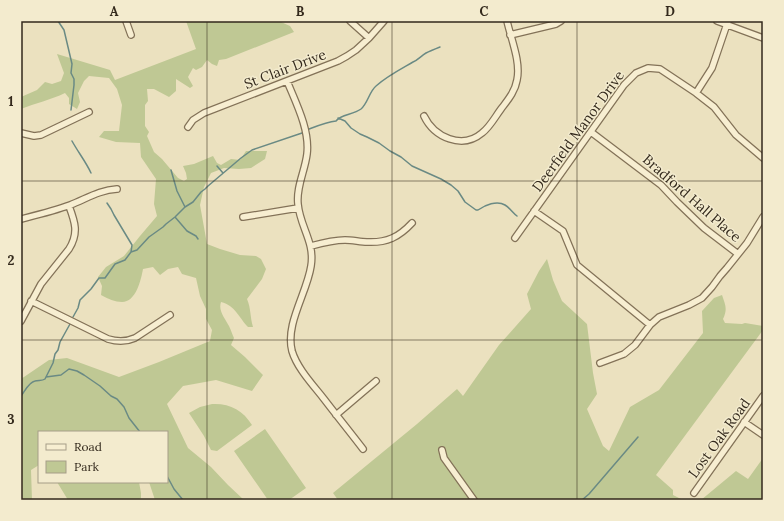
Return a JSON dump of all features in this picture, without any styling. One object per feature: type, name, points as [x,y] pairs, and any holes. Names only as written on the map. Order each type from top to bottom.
[{"type":"street","points":[[126,21],[131,35]]},
{"type":"street","points":[[350,21],[368,38]]},
{"type":"street","name":"St Clair Drive","points":[[188,127],[193,120],[204,113],[348,56],[356,50],[384,21]]},
{"type":"street","points":[[424,116],[432,128],[440,135],[452,140],[468,140],[483,133],[509,98],[516,84],[518,71],[517,59],[507,21]]},
{"type":"street","points":[[510,35],[556,24],[561,21]]},
{"type":"street","points":[[717,21],[728,23],[763,38]]},
{"type":"street","points":[[696,93],[712,68],[728,23]]},
{"type":"street","name":"Deerfield Manor Drive","points":[[515,238],[624,85],[636,73],[648,68],[660,69],[714,107],[736,135],[763,158]]},
{"type":"street","points":[[287,81],[307,135],[307,153],[298,191],[298,208],[309,238],[312,257],[311,270],[292,325],[290,341],[294,357],[310,382],[364,449]]},
{"type":"street","points":[[21,133],[34,136],[41,135],[89,112]]},
{"type":"street","name":"Bradford Hall Place","points":[[591,132],[661,184],[704,228],[738,254]]},
{"type":"street","points":[[21,219],[69,206],[98,192],[117,189]]},
{"type":"street","points":[[21,321],[41,284],[73,243],[75,228],[73,216],[69,206]]},
{"type":"street","points":[[243,217],[298,208]]},
{"type":"street","points":[[534,211],[563,231],[577,265],[650,325]]},
{"type":"street","points":[[600,363],[624,354],[635,345],[650,325],[659,317],[702,298],[746,244],[763,217]]},
{"type":"street","points":[[311,246],[346,240],[366,242],[381,241],[398,235],[412,223]]},
{"type":"street","points":[[31,301],[108,340],[119,341],[136,338],[170,315]]},
{"type":"street","points":[[336,415],[376,381]]},
{"type":"street","name":"Lost Oak Road","points":[[694,493],[763,396]]},
{"type":"street","points":[[744,422],[763,435]]},
{"type":"street","points":[[442,450],[444,458],[474,500]]},
{"type":"green space","points":[[186,21],[281,21],[290,26],[294,32],[226,59],[219,60],[217,66],[207,60],[202,67],[196,70],[193,68],[188,77],[193,86],[190,88],[176,79],[176,91],[169,97],[154,89],[147,89],[148,101],[145,105],[145,126],[149,132],[147,136],[154,152],[178,178],[184,181],[187,179],[183,166],[194,164],[213,156],[217,163],[221,165],[231,159],[240,160],[246,151],[267,151],[265,159],[251,168],[224,168],[211,173],[204,187],[200,205],[207,244],[240,255],[256,256],[261,259],[266,269],[262,279],[247,299],[253,327],[248,327],[230,306],[221,302],[220,305],[222,314],[234,338],[231,345],[263,375],[252,391],[216,380],[183,386],[167,404],[188,448],[211,467],[244,500],[155,500],[149,483],[168,483],[168,431],[38,431],[38,466],[31,470],[32,500],[21,500],[21,379],[49,360],[67,358],[119,377],[210,341],[212,330],[206,319],[206,309],[200,296],[196,278],[182,274],[178,267],[168,269],[160,275],[153,267],[143,269],[137,290],[127,301],[117,301],[101,295],[102,286],[98,277],[106,267],[124,256],[157,216],[154,204],[156,179],[141,157],[140,143],[116,142],[99,137],[104,131],[119,131],[122,105],[117,89],[109,78],[89,76],[84,81],[78,93],[80,102],[77,109],[69,104],[69,98],[65,93],[21,109],[21,97],[37,90],[45,82],[52,84],[61,81],[64,73],[57,54],[110,70],[115,80],[196,49]]},
{"type":"green space","points":[[547,259],[553,280],[562,301],[587,324],[597,394],[587,409],[603,446],[609,451],[630,407],[659,390],[703,333],[702,311],[714,298],[722,295],[726,307],[723,319],[725,323],[745,323],[763,326],[763,330],[656,475],[673,490],[673,495],[683,500],[338,500],[333,493],[457,389],[463,396],[499,345],[531,309],[527,294]]},
{"type":"green space","points":[[212,404],[235,408],[244,415],[252,425],[217,451],[211,450],[189,413],[200,407]]},
{"type":"green space","points":[[265,429],[306,488],[289,500],[268,500],[234,451]]},
{"type":"green space","points":[[763,458],[763,500],[701,500],[736,471],[748,479]]},
{"type":"green space","points":[[58,483],[139,483],[141,493],[141,498],[138,500],[68,500]]},
{"type":"waterway","points":[[58,21],[64,30],[72,64],[71,73],[74,79],[74,85],[71,110]]},
{"type":"waterway","points":[[309,129],[336,121],[341,117],[361,109],[374,88],[380,82],[426,53],[440,47]]},
{"type":"waterway","points":[[338,118],[345,121],[351,128],[360,134],[379,143],[401,157],[412,166],[451,185],[458,191],[465,202],[476,210],[484,206],[498,203],[507,206],[517,216]]},
{"type":"waterway","points":[[73,317],[80,300],[99,278],[105,278],[115,264],[125,260],[131,252],[137,250],[149,237],[193,202],[201,192],[241,158],[252,150],[302,133]]},
{"type":"waterway","points":[[72,141],[91,173]]},
{"type":"waterway","points":[[217,166],[223,173]]},
{"type":"waterway","points":[[171,170],[177,191],[185,207]]},
{"type":"waterway","points":[[107,203],[132,245],[131,252]]},
{"type":"waterway","points":[[175,217],[187,231],[196,236],[198,239]]},
{"type":"waterway","points":[[21,396],[31,383],[45,379],[53,363],[60,342],[70,324]]},
{"type":"waterway","points":[[46,377],[61,375],[69,369],[84,375],[117,399],[139,431]]},
{"type":"waterway","points":[[582,500],[589,494],[638,437]]},
{"type":"waterway","points":[[168,478],[174,489],[183,500]]}]
